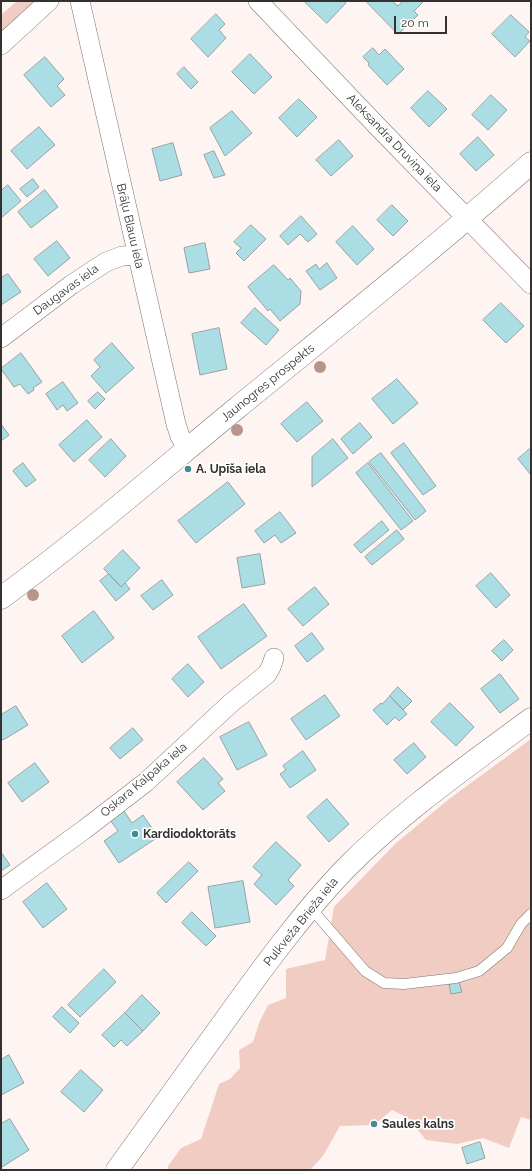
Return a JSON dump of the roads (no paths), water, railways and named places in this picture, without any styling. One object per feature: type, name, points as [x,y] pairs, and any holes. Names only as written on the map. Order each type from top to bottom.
[{"type":"street","points":[[1,45],[49,1]]},
{"type":"street","name":"Brāļu Blauu iela","points":[[80,1],[176,424],[187,449]]},
{"type":"street","name":"Aleksandra Druviņa iela","points":[[258,1],[467,220],[531,284]]},
{"type":"street","name":"Jaunogres prospekts","points":[[1,598],[46,565],[370,300],[467,220],[531,163]]},
{"type":"street","name":"Daugavas iela","points":[[1,338],[71,285],[106,262],[122,256],[137,255]]},
{"type":"street","name":"Oskara Kalpaka iela","points":[[1,890],[85,829],[146,782],[231,703],[267,674],[274,658]]},
{"type":"street","name":"Pulkveža Brieža iela","points":[[117,1170],[269,960],[310,907],[376,838],[413,807],[531,719]]},
{"type":"lane","points":[[310,907],[365,971],[384,983],[404,984],[456,978],[479,971],[507,948],[521,924],[531,914]]},
{"type":"place","name":"A. Upīša iela","points":[[188,469]]},
{"type":"place","name":"Kardiodoktorāts","points":[[135,834]]},
{"type":"place","name":"Saules kalns","points":[[374,1124]]}]
